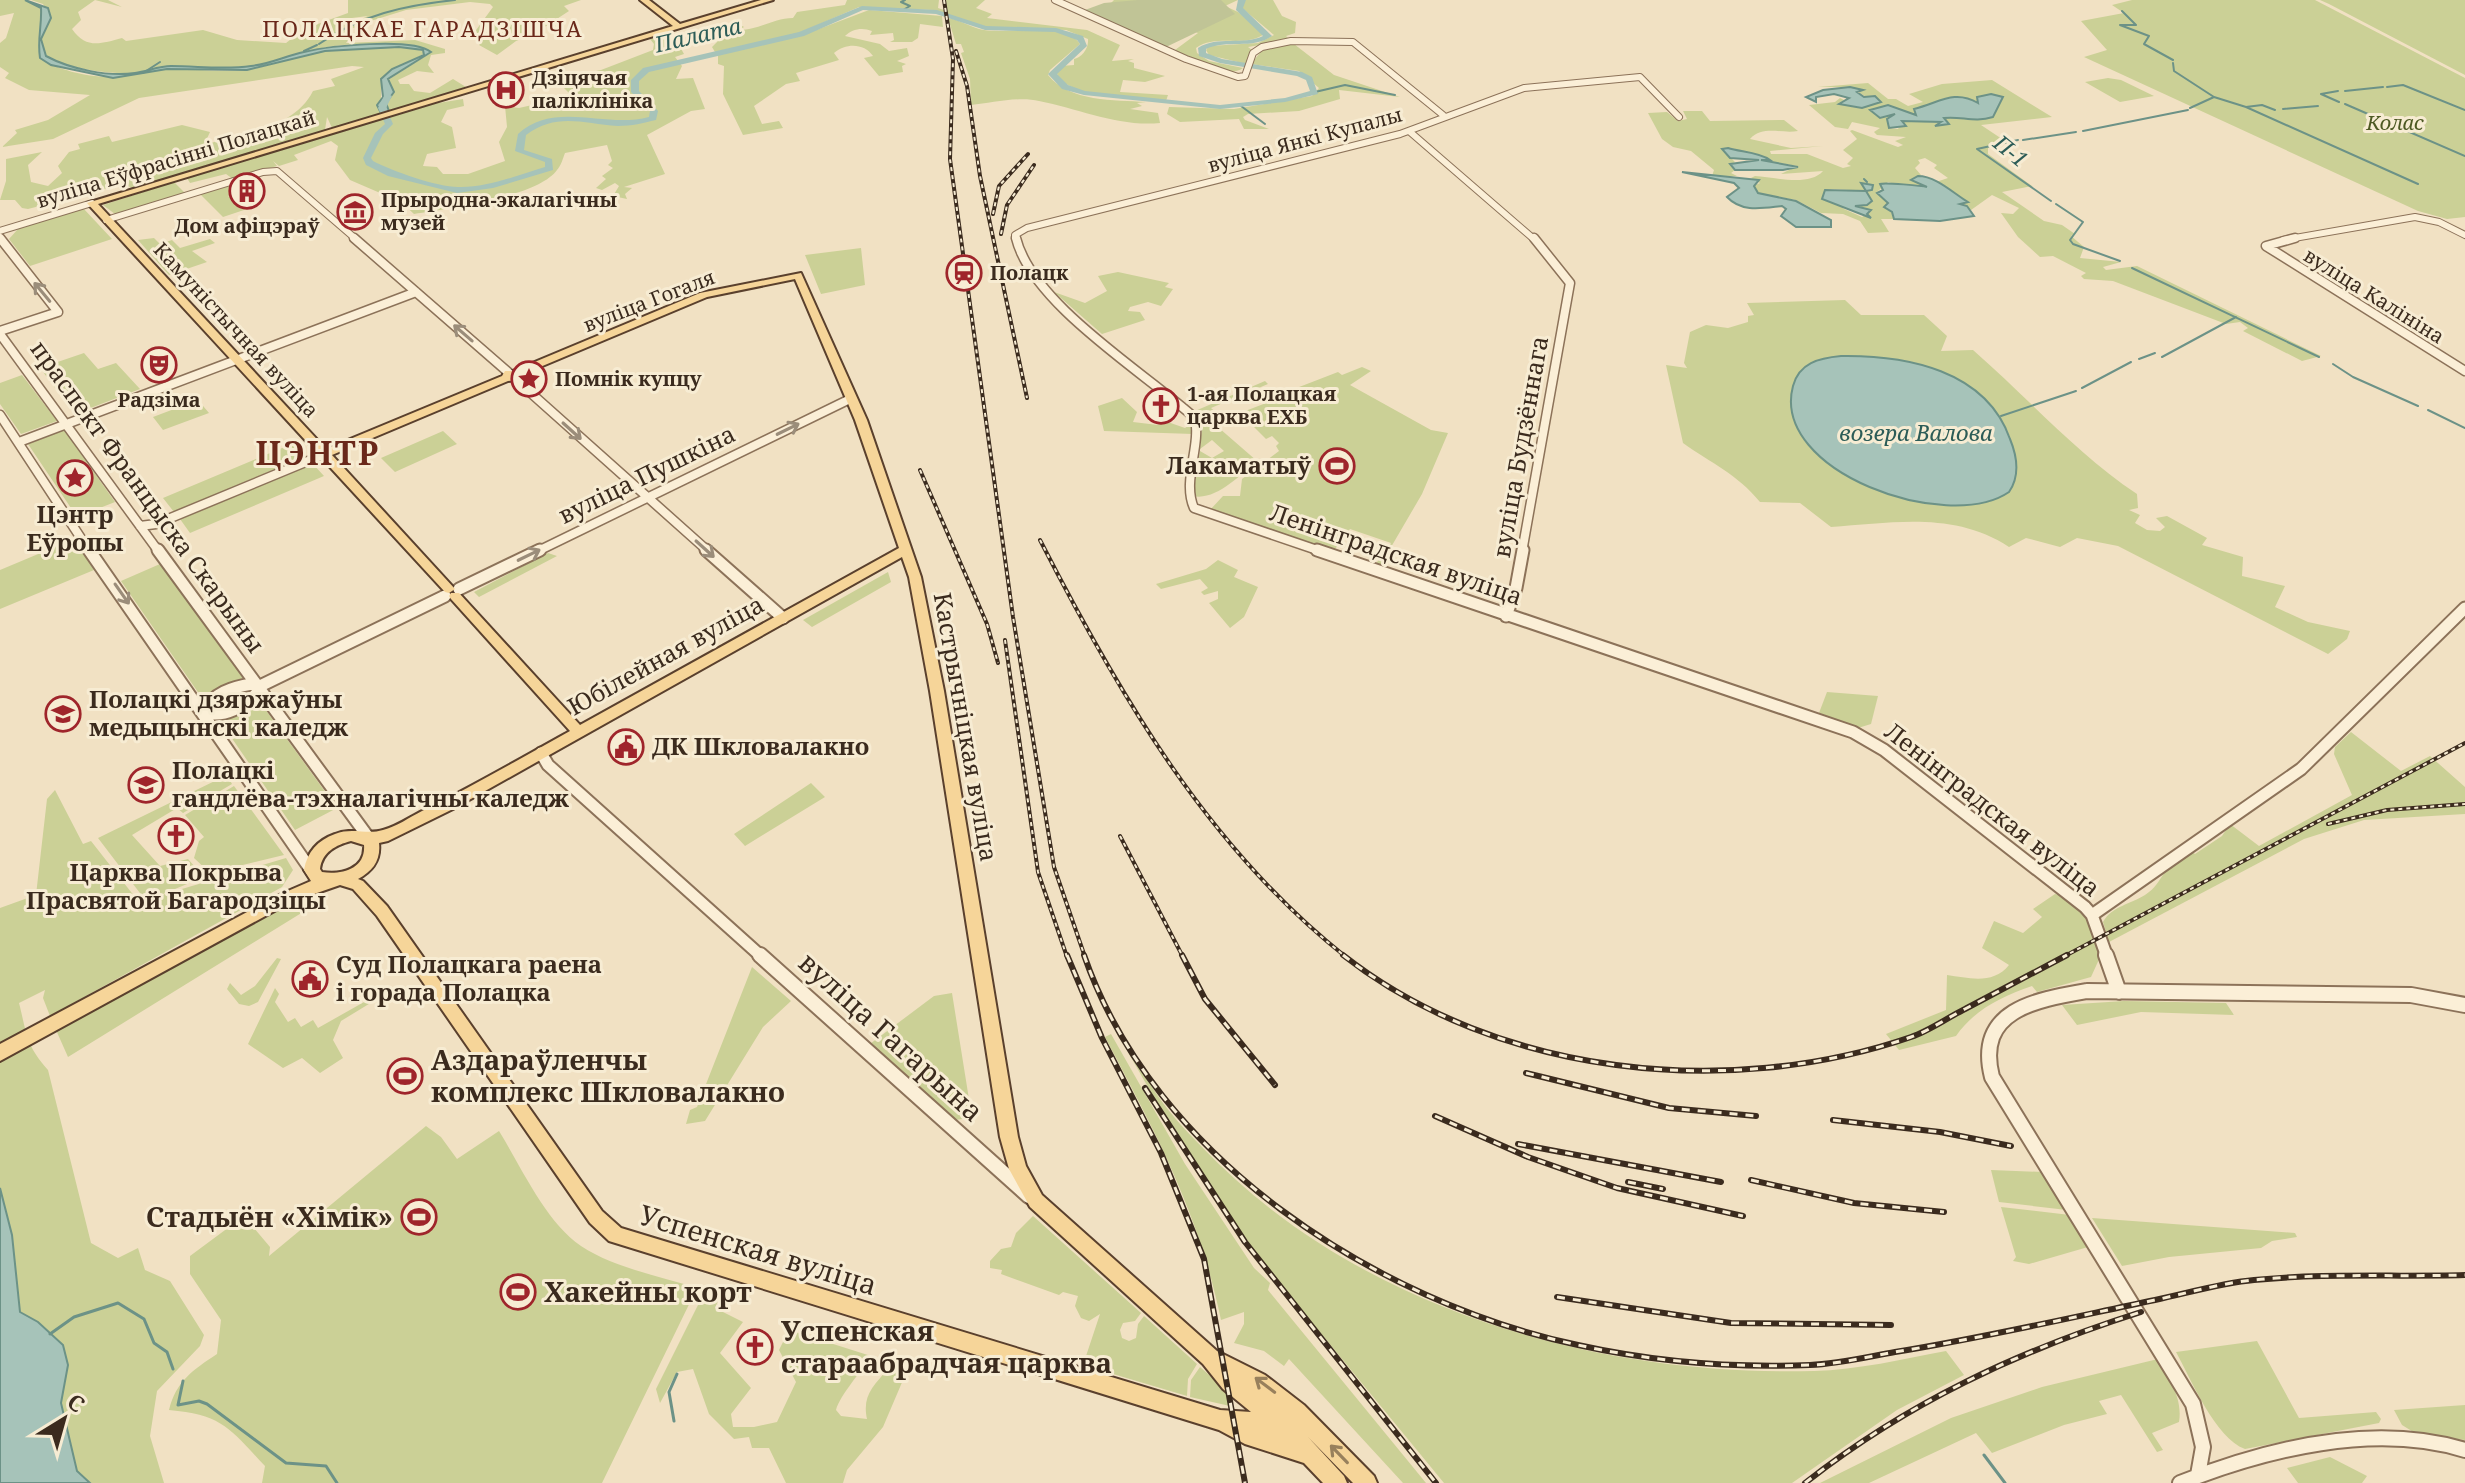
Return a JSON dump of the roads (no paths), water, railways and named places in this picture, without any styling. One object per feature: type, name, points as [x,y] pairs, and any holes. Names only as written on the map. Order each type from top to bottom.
[{"type":"main road","points":[[644,0],[679,27],[769,0]]},
{"type":"main road","name":"вуліца Еўфрасінні Полацкай","points":[[92,203],[679,27]]},
{"type":"main road","name":"Камуністычная вуліца","points":[[92,203],[579,732]]},
{"type":"main road","name":"вуліца Гогаля","points":[[325,454],[704,295],[798,275]]},
{"type":"main road","name":"Кастрычніцкая вуліца","points":[[798,275],[852,398],[915,577],[937,691],[1009,1137],[1018,1169],[1036,1201]]},
{"type":"main road","name":"Юбілейная вуліца","points":[[368,847],[906,549]]},
{"type":"main road","points":[[0,1053],[286,898],[368,847],[351,835],[331,842],[316,855],[321,874]]},
{"type":"main road","name":"Успенская вуліца","points":[[368,847],[365,881],[382,911],[596,1217],[616,1235],[1220,1420],[1311,1425]]},
{"type":"main road","name":"Успенская вуліца","points":[[321,874],[358,885],[382,911]]},
{"type":"main road","name":"вуліца Гагарына","points":[[1036,1201],[1210,1357],[1230,1382],[1283,1425],[1337,1483]]},
{"type":"main road","name":"вуліца Гагарына","points":[[1210,1357],[1250,1374],[1311,1425],[1367,1483]]},
{"type":"main road","points":[[1249,1423],[1256,1414],[1255,1402]]},
{"type":"main road","name":"Успенская вуліца","points":[[1220,1420],[1245,1434],[1309,1454]]},
{"type":"street","points":[[1055,0],[1201,65],[1238,77],[1245,76],[1250,59],[1258,49],[1281,42],[1353,42],[1443,115]]},
{"type":"street","name":"вуліца Янкі Купалы","points":[[1190,504],[1198,440],[1195,418],[1036,282],[1015,246],[1017,233],[1409,131],[1443,115],[1524,88],[1640,77],[1679,117]]},
{"type":"street","name":"вуліца Будзённага","points":[[1409,131],[1531,235],[1570,283],[1516,588],[1506,616]]},
{"type":"street","points":[[106,220],[272,171],[280,173],[783,618]]},
{"type":"street","name":"вуліца Еўфрасінні Полацкай","points":[[0,231],[92,203]]},
{"type":"street","name":"вуліца Калініна","points":[[2465,235],[2422,218],[2274,242],[2266,246],[2465,371]]},
{"type":"street","points":[[0,333],[58,312],[1,240],[23,224]]},
{"type":"street","points":[[19,442],[416,292]]},
{"type":"street","name":"праспект Францыска Скарыны","points":[[0,333],[258,687],[368,847]]},
{"type":"street","name":"вуліца Пушкіна","points":[[258,687],[256,696],[236,707],[214,716],[204,712],[204,707],[214,698],[243,685],[258,687],[852,398]]},
{"type":"street","points":[[0,415],[96,562],[108,573],[321,874]]},
{"type":"street","name":"вуліца Гогаля","points":[[143,530],[325,454]]},
{"type":"street","name":"Ленінградская вуліца","points":[[1190,504],[1200,511],[1853,732],[1884,750],[2076,898],[2092,915],[2119,992]]},
{"type":"street","points":[[2092,915],[2301,769],[2465,608]]},
{"type":"street","name":"вуліца Гагарына","points":[[541,753],[548,765],[1036,1201]]},
{"type":"street","points":[[2198,1475],[2202,1461],[2201,1429],[2182,1382],[1985,1061],[1986,1039],[1993,1027],[2027,1006],[2055,996],[2087,991],[2411,995],[2465,1005]]},
{"type":"street","points":[[2180,1483],[2198,1475],[2334,1442],[2422,1439],[2465,1450]]},
{"type":"water","points":[[25,0],[48,8],[51,18],[41,39],[46,56],[66,65],[101,73],[135,73],[171,66],[241,67],[350,45],[407,45],[431,52],[388,79],[394,92],[386,103],[389,111],[381,113],[377,105],[383,97],[381,79],[392,69],[424,55],[423,50],[399,47],[325,51],[247,70],[167,69],[113,78],[51,65],[40,58],[41,8]]},
{"type":"water","points":[[1850,87],[1863,90],[1857,92],[1864,97],[1875,96],[1881,102],[1862,108],[1839,104],[1849,98],[1834,94],[1816,97],[1816,102],[1806,97],[1823,90]]},
{"type":"water","points":[[1991,94],[2003,97],[1993,117],[1944,118],[1949,124],[1935,126],[1941,122],[1902,121],[1906,126],[1889,128],[1887,119],[1895,114],[1880,118],[1870,110],[1888,105],[1916,115],[1914,109],[1946,98],[1961,97],[1978,103],[1977,97]]},
{"type":"water","points":[[1722,149],[1770,160],[1761,160],[1798,167],[1735,170],[1730,164],[1759,160],[1730,158]]},
{"type":"water","points":[[1682,172],[1759,180],[1754,186],[1758,193],[1796,201],[1831,220],[1831,227],[1796,227],[1781,216],[1786,209],[1782,206],[1753,208],[1739,205],[1727,197],[1739,188],[1734,183]]},
{"type":"water","points":[[1918,176],[1938,182],[1968,202],[1960,204],[1967,206],[1974,216],[1940,221],[1894,219],[1892,212],[1884,207],[1888,203],[1877,193],[1883,190],[1880,184],[1927,187],[1911,180]]},
{"type":"water","points":[[1861,183],[1873,185],[1872,190],[1866,191]]},
{"type":"water","points":[[1825,190],[1866,191],[1872,201],[1867,205],[1855,206],[1871,210],[1867,214],[1871,218],[1822,199]]},
{"type":"water","name":"возера Валова","points":[[1841,356],[1866,356],[1917,364],[1963,382],[1983,397],[1999,416],[2014,452],[2016,473],[2009,492],[1981,503],[1946,505],[1908,500],[1870,487],[1835,468],[1808,445],[1793,417],[1793,386],[1800,372],[1811,363]]},
{"type":"water","points":[[0,1188],[12,1235],[20,1312],[38,1322],[63,1345],[68,1365],[61,1403],[77,1471],[90,1483],[0,1483]]},
{"type":"waterway","points":[[319,44],[351,26],[384,13],[455,0]]},
{"type":"waterway","points":[[903,10],[910,6],[901,2],[905,0]]},
{"type":"waterway","name":"Палата","points":[[388,96],[382,108],[389,124],[379,133],[367,158],[369,163],[391,174],[457,190],[493,185],[550,168],[549,161],[519,151],[522,134],[536,124],[568,118],[620,123],[653,118],[654,111],[635,92],[635,80],[646,70],[801,34],[862,8],[937,12],[985,28],[1056,30],[1080,38],[1084,44],[1052,74],[1065,87],[1084,93],[1220,107],[1285,100],[1315,92],[1309,79],[1299,74],[1220,61],[1202,54],[1202,48],[1210,44],[1252,42],[1268,36],[1239,8],[1242,0]]},
{"type":"waterway","points":[[2122,11],[2136,25],[2120,25],[2149,36],[2144,44],[2173,60]]},
{"type":"waterway","points":[[304,51],[317,45]]},
{"type":"waterway","name":"Палата","points":[[143,73],[160,62]]},
{"type":"waterway","name":"П-1","points":[[2173,63],[2174,71],[2214,97]]},
{"type":"waterway","points":[[1315,92],[1345,85],[1395,95]]},
{"type":"waterway","points":[[2387,87],[2403,85],[2465,110]]},
{"type":"waterway","points":[[2345,91],[2383,87]]},
{"type":"waterway","points":[[2338,91],[2321,94],[2339,102]]},
{"type":"waterway","name":"П-1","points":[[2190,108],[2214,97]]},
{"type":"waterway","points":[[2214,97],[2246,107]]},
{"type":"waterway","points":[[2345,104],[2465,156]]},
{"type":"waterway","points":[[2246,107],[2262,105],[2275,110]]},
{"type":"waterway","points":[[1241,106],[1265,124]]},
{"type":"waterway","points":[[2283,109],[2318,106]]},
{"type":"waterway","points":[[2246,107],[2418,184]]},
{"type":"waterway","name":"П-1","points":[[2083,131],[2188,110]]},
{"type":"waterway","name":"П-1","points":[[2023,140],[2076,132]]},
{"type":"waterway","name":"П-1","points":[[2018,140],[1977,149],[2051,201]]},
{"type":"waterway","points":[[1864,179],[1867,182]]},
{"type":"waterway","points":[[2056,204],[2083,222],[2070,240],[2073,244],[2120,261]]},
{"type":"waterway","points":[[2132,268],[2236,317]]},
{"type":"waterway","points":[[2162,357],[2236,317]]},
{"type":"waterway","points":[[2236,317],[2319,357]]},
{"type":"waterway","points":[[2139,359],[2155,353]]},
{"type":"waterway","points":[[2082,388],[2131,362]]},
{"type":"waterway","points":[[2333,364],[2353,377],[2418,406]]},
{"type":"waterway","points":[[2001,416],[2076,391]]},
{"type":"waterway","points":[[2428,410],[2465,428]]},
{"type":"waterway","points":[[50,1334],[74,1317],[118,1303],[144,1319],[154,1343],[167,1352],[173,1369]]},
{"type":"waterway","points":[[674,1421],[669,1392],[677,1374]]},
{"type":"waterway","points":[[183,1381],[178,1405],[199,1401],[207,1404],[286,1463],[326,1466],[337,1483]]},
{"type":"waterway","points":[[1984,1455],[2005,1483]]},
{"type":"railway","points":[[944,0],[953,59],[950,159],[1013,617],[1054,867],[1085,957]]},
{"type":"railway","points":[[956,51],[967,86],[980,176],[1027,398]]},
{"type":"railway","points":[[993,214],[999,186],[1028,154]]},
{"type":"railway","points":[[1001,234],[1007,205],[1034,165]]},
{"type":"railway","points":[[920,470],[987,624],[998,663]]},
{"type":"railway","points":[[1040,540],[1135,711],[1209,818],[1251,868],[1296,914],[1346,957]]},
{"type":"railway","points":[[1005,640],[1038,872],[1067,957]]},
{"type":"railway","points":[[2063,957],[2465,743]]},
{"type":"railway","points":[[2328,824],[2387,810],[2465,804]]},
{"type":"railway","points":[[1120,836],[1183,957]]},
{"type":"railway","points":[[1067,955],[1102,1038],[1161,1153],[1204,1259],[1245,1483]]},
{"type":"railway","points":[[1084,955],[1117,1028],[1162,1096],[1218,1156],[1282,1210],[1351,1256],[1425,1294],[1502,1324],[1578,1345],[1636,1356],[1694,1362],[1752,1366],[1821,1364],[1993,1334],[2242,1281],[2465,1275]]},
{"type":"railway","points":[[1182,955],[1205,999],[1275,1085]]},
{"type":"railway","points":[[1343,955],[1404,996],[1471,1028],[1542,1051],[1616,1065],[1691,1071],[1767,1068],[1840,1057],[1911,1037],[2067,955]]},
{"type":"railway","points":[[1526,1073],[1669,1108],[1756,1116]]},
{"type":"railway","points":[[1145,1088],[1245,1242],[1436,1483]]},
{"type":"railway","points":[[1435,1116],[1528,1157],[1617,1188],[1743,1216]]},
{"type":"railway","points":[[1833,1120],[1940,1132],[2011,1146]]},
{"type":"railway","points":[[1518,1144],[1721,1182]]},
{"type":"railway","points":[[1751,1180],[1854,1203],[1944,1212]]},
{"type":"railway","points":[[1628,1182],[1663,1189]]},
{"type":"railway","points":[[1557,1297],[1731,1323],[1891,1325]]},
{"type":"railway","points":[[1805,1483],[1883,1428],[1965,1382],[2051,1344],[2141,1312]]},
{"type":"place","name":"Дзіцячая паліклініка","points":[[506,90]]},
{"type":"place","name":"Дом афіцэраў","points":[[247,191]]},
{"type":"place","name":"Прыродна-экалагічны музей","points":[[355,212]]},
{"type":"place","name":"Полацк","points":[[964,273]]},
{"type":"place","name":"Радзіма","points":[[159,365]]},
{"type":"place","name":"Помнік купцу","points":[[529,379]]},
{"type":"place","name":"1-ая Полацкая царква ЕХБ","points":[[1161,406]]},
{"type":"place","name":"Лакаматыў","points":[[1337,466]]},
{"type":"place","name":"Цэнтр Еўропы","points":[[75,478]]},
{"type":"place","name":"Полацкі дзяржаўны медыцынскі каледж","points":[[63,714]]},
{"type":"place","name":"ДК Шкловалакно","points":[[626,747]]},
{"type":"place","name":"Полацкі гандлёва-тэхналагічны каледж","points":[[146,785]]},
{"type":"place","name":"Царква Покрыва Прасвятой Багародзіцы","points":[[176,836]]},
{"type":"place","name":"Суд Полацкага раена і горада Полацка","points":[[310,979]]},
{"type":"place","name":"Аздараўленчы комплекс Шкловалакно","points":[[405,1076]]},
{"type":"place","name":"Стадыён «Хімік»","points":[[419,1217]]},
{"type":"place","name":"Хакейны корт","points":[[518,1292]]},
{"type":"place","name":"Успенская стараабрадчая царква","points":[[755,1347]]},
{"type":"district","name":"ПОЛАЦКАЕ ГАРАДЗІШЧА","points":[[423,29]]},
{"type":"district","name":"ЦЭНТР","points":[[318,454]]},
{"type":"park label","name":"Колас","points":[[2395,123]]}]
